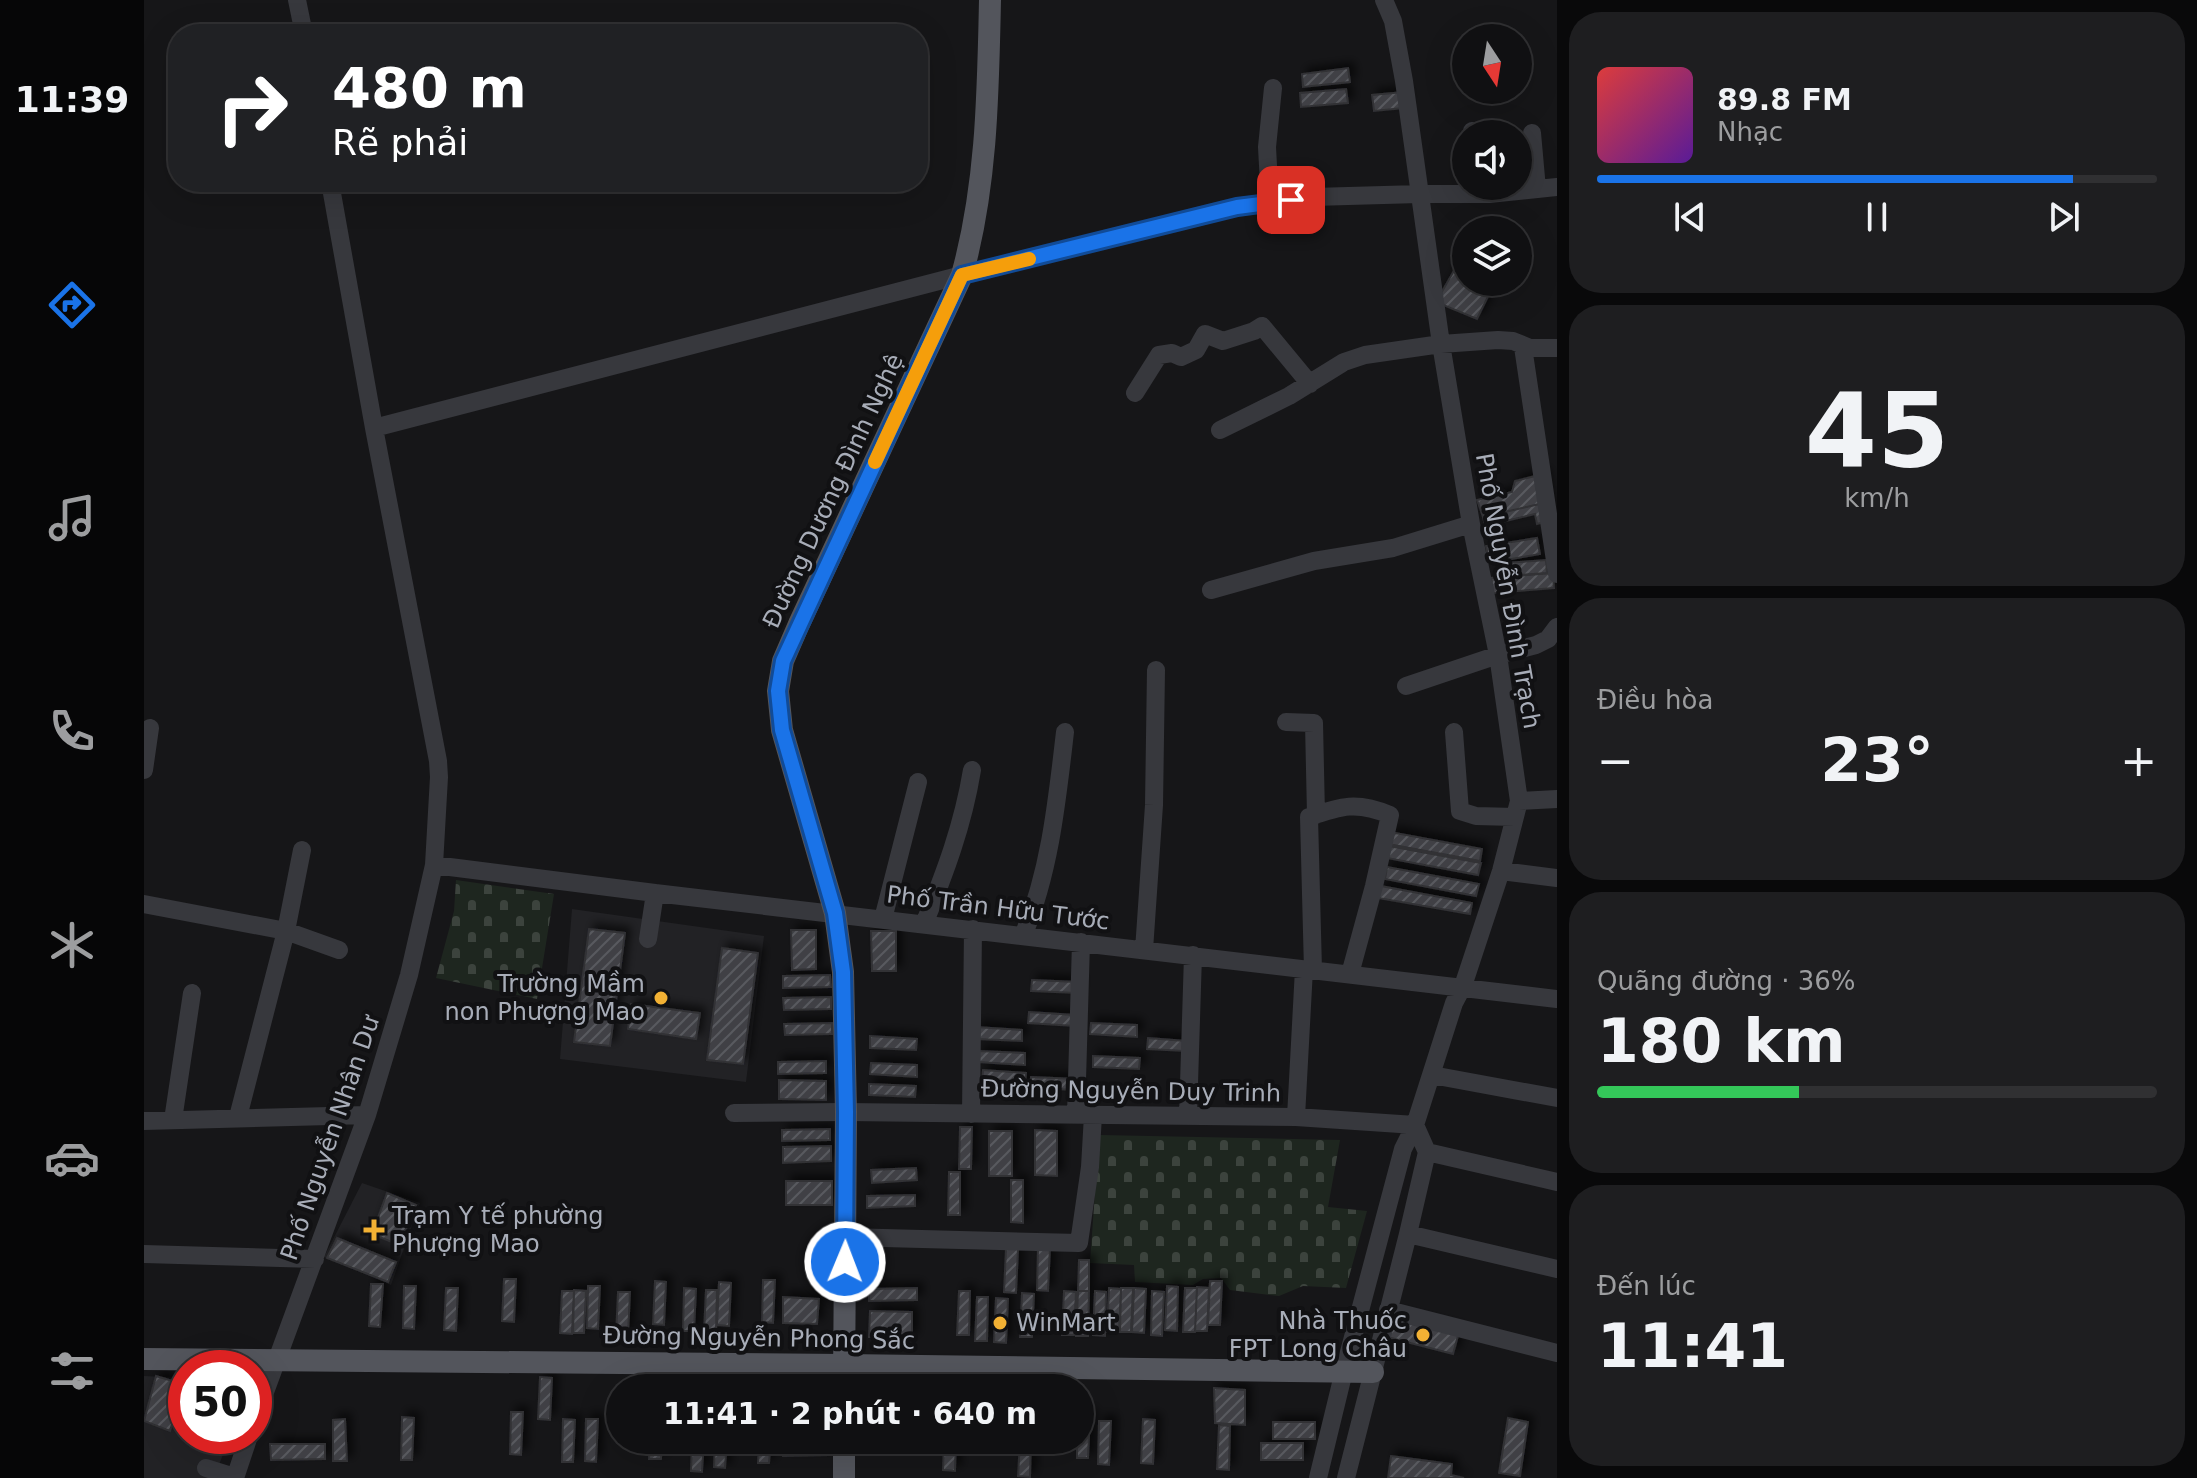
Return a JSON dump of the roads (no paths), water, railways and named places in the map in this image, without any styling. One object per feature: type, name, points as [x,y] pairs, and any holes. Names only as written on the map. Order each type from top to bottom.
[{"type":"main road","name":"Đường Dương Đình Nghệ","points":[[844,1374],[846,1112],[843,972],[835,913],[782,730],[778,681],[799,624],[962,275],[982,178],[990,0]]},
{"type":"main road","name":"Đường Nguyễn Phong Sắc","points":[[144,1359],[1373,1372]]},
{"type":"main road","points":[[844,1454],[844,1478]]},
{"type":"street","points":[[297,0],[302,24]]},
{"type":"street","name":"Phố Nguyễn Đình Trạch","points":[[1318,1478],[1403,1149],[1415,1125],[1455,1000],[1463,986],[1501,871],[1517,809],[1498,655],[1471,524],[1441,344],[1402,66],[1393,21],[1384,0]]},
{"type":"street","points":[[1270,203],[1267,147],[1273,88]]},
{"type":"street","points":[[1532,133],[1537,189]]},
{"type":"street","points":[[1532,189],[1557,187]]},
{"type":"street","name":"Phố Nguyễn Nhân Dư","points":[[272,1370],[367,1115],[409,975],[434,865],[439,777],[332,192]]},
{"type":"street","points":[[374,428],[1237,207],[1313,197],[1452,192]]},
{"type":"street","points":[[1135,393],[1159,355],[1172,353],[1181,357],[1196,350],[1205,334],[1223,341],[1262,326],[1310,384]]},
{"type":"street","points":[[1220,430],[1310,384],[1344,362],[1365,355],[1441,344],[1498,340],[1513,341],[1523,347],[1557,348]]},
{"type":"street","points":[[1523,347],[1557,574]]},
{"type":"street","points":[[1211,590],[1314,561],[1393,548],[1471,524]]},
{"type":"street","points":[[1406,686],[1536,645],[1548,639],[1557,627]]},
{"type":"street","points":[[1144,950],[1154,805],[1156,670]]},
{"type":"street","points":[[1286,722],[1314,723],[1316,815]]},
{"type":"street","points":[[144,770],[150,728]]},
{"type":"street","points":[[1023,936],[1045,868],[1065,732]]},
{"type":"street","points":[[1454,732],[1460,811],[1476,816],[1557,799]]},
{"type":"street","points":[[924,924],[966,808],[972,770]]},
{"type":"street","points":[[883,919],[918,782]]},
{"type":"street","points":[[1296,1117],[1308,970],[1309,817],[1345,806],[1371,807],[1390,815],[1350,974]]},
{"type":"street","points":[[238,1117],[286,931],[302,850]]},
{"type":"street","name":"Phố Trần Hữu Tước","points":[[434,865],[1557,999]]},
{"type":"street","points":[[1501,871],[1557,878]]},
{"type":"street","points":[[648,939],[655,893]]},
{"type":"street","points":[[144,904],[286,931],[339,950]]},
{"type":"street","points":[[971,1114],[973,929]]},
{"type":"street","points":[[845,1237],[1079,1243],[1090,1167],[1085,1115],[1081,942]]},
{"type":"street","points":[[1188,1116],[1193,955]]},
{"type":"street","points":[[173,1120],[192,993]]},
{"type":"street","points":[[1432,1075],[1557,1098]]},
{"type":"street","name":"Đường Nguyễn Duy Trinh","points":[[734,1113],[1296,1117],[1415,1125]]},
{"type":"street","points":[[144,1121],[367,1115]]},
{"type":"street","points":[[1346,1478],[1427,1152],[1415,1125]]},
{"type":"street","points":[[1427,1152],[1557,1182]]},
{"type":"street","points":[[1408,1234],[1557,1269]]},
{"type":"street","points":[[144,1254],[315,1259]]},
{"type":"street","points":[[1388,1310],[1557,1353]]},
{"type":"street","points":[[206,1468],[235,1478],[243,1454]]},
{"type":"place","name":"Trường Mầm non Phượng Mao","points":[[661,998]]},
{"type":"place","name":"Trạm Y tế phường Phượng Mao","points":[[374,1230]]},
{"type":"place","name":"WinMart","points":[[1000,1323]]},
{"type":"place","name":"Nhà Thuốc FPT Long Châu","points":[[1423,1335]]}]
